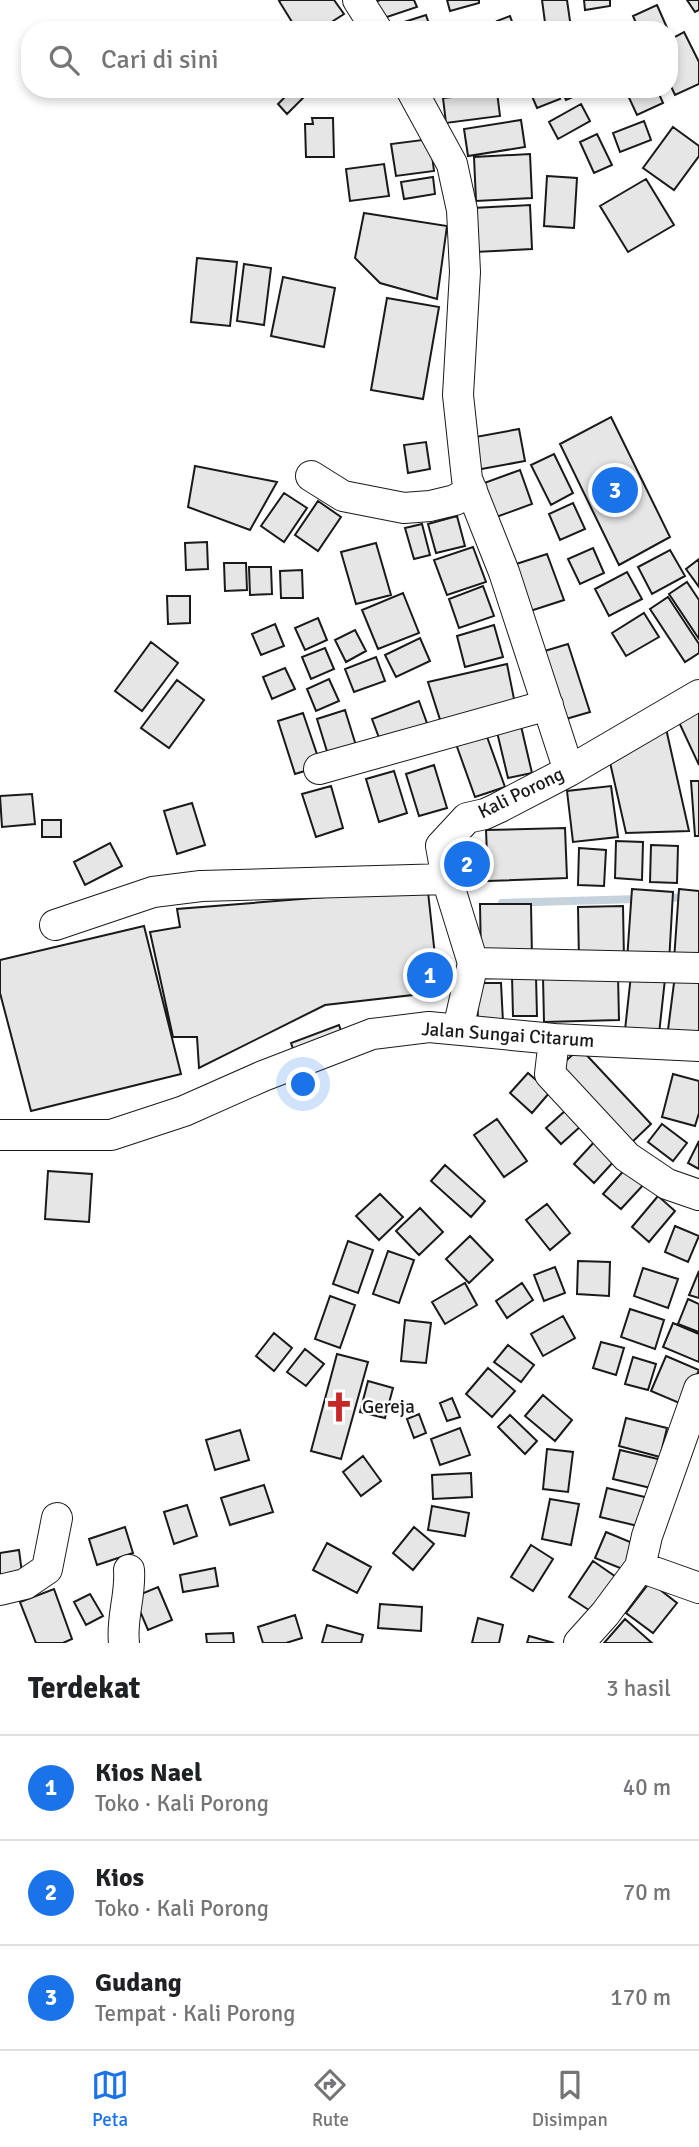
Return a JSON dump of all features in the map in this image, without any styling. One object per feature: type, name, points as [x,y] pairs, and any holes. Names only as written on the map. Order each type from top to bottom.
[{"type":"street","points":[[358,0],[371,21]]},
{"type":"street","points":[[416,98],[452,164],[462,209],[465,271],[458,395],[467,479],[504,572],[569,771]]},
{"type":"street","points":[[311,476],[343,496],[404,508],[455,500],[472,490]]},
{"type":"street","name":"Kali Porong","points":[[473,963],[447,879],[440,846],[467,818],[492,811],[569,771],[699,695]]},
{"type":"street","points":[[319,769],[548,705]]},
{"type":"street","points":[[55,925],[153,892],[201,886],[447,879]]},
{"type":"street","points":[[458,1029],[473,963],[699,968]]},
{"type":"street","name":"Jalan Sungai Citarum","points":[[0,1135],[111,1135],[184,1111],[263,1076],[372,1034],[429,1027],[554,1039],[699,1046]]},
{"type":"street","points":[[554,1039],[550,1074],[627,1157],[667,1184],[699,1195]]},
{"type":"street","points":[[579,1643],[605,1614],[640,1566],[647,1536],[699,1389]]},
{"type":"street","points":[[0,1590],[25,1584],[47,1569],[57,1518]]},
{"type":"street","points":[[640,1566],[699,1588]]},
{"type":"street","points":[[124,1643],[124,1617],[130,1587],[129,1570]]},
{"type":"building","points":[[334,0],[344,14],[333,21],[291,21],[279,1]]},
{"type":"building","points":[[380,0],[414,0],[417,7],[378,20],[372,3]]},
{"type":"building","points":[[447,0],[479,0],[479,3],[450,11]]},
{"type":"building","points":[[542,0],[567,0],[570,21],[545,21]]},
{"type":"building","points":[[584,0],[610,0],[610,6],[585,10]]},
{"type":"building","points":[[687,0],[699,0],[699,10],[695,12]]},
{"type":"building","points":[[657,5],[664,21],[635,21],[633,16]]},
{"type":"building","points":[[426,15],[428,21],[407,21]]},
{"type":"building","points":[[510,16],[512,21],[497,21]]},
{"type":"building","points":[[684,32],[699,62],[699,84],[678,94],[678,35]]},
{"type":"building","points":[[284,98],[303,98],[287,114],[278,104]]},
{"type":"building","points":[[443,98],[498,98],[500,116],[446,123]]},
{"type":"building","points":[[533,98],[560,98],[560,99],[537,108]]},
{"type":"building","points":[[629,98],[661,98],[663,103],[637,115]]},
{"type":"building","points":[[581,104],[590,121],[558,139],[549,122]]},
{"type":"building","points":[[312,118],[333,118],[334,157],[306,157],[305,124],[313,124]]},
{"type":"building","points":[[521,120],[525,147],[468,156],[464,129]]},
{"type":"building","points":[[644,121],[651,140],[620,152],[613,133]]},
{"type":"building","points":[[673,127],[699,146],[699,156],[674,190],[643,168]]},
{"type":"building","points":[[597,134],[612,165],[594,173],[580,142]]},
{"type":"building","points":[[430,139],[434,171],[396,176],[391,144]]},
{"type":"building","points":[[530,154],[532,198],[476,201],[474,157]]},
{"type":"building","points":[[384,164],[389,196],[350,201],[346,169]]},
{"type":"building","points":[[547,176],[577,178],[574,228],[544,226]]},
{"type":"building","points":[[433,177],[435,194],[404,199],[401,182]]},
{"type":"building","points":[[646,179],[674,225],[628,252],[600,206]]},
{"type":"building","points":[[530,205],[532,249],[475,252],[473,208]]},
{"type":"building","points":[[364,213],[447,226],[437,299],[380,283],[355,258]]},
{"type":"building","points":[[197,258],[237,262],[230,326],[191,322]]},
{"type":"building","points":[[244,264],[271,268],[264,325],[237,321]]},
{"type":"building","points":[[283,277],[335,288],[324,347],[271,336]]},
{"type":"building","points":[[387,298],[439,307],[423,399],[371,390]]},
{"type":"building","points":[[611,417],[670,537],[619,565],[560,444]]},
{"type":"building","points":[[519,429],[525,461],[476,470],[470,438]]},
{"type":"building","points":[[426,442],[430,469],[408,473],[404,445]]},
{"type":"building","points":[[554,454],[573,493],[551,505],[531,465]]},
{"type":"building","points":[[195,466],[277,482],[250,530],[188,507]]},
{"type":"building","points":[[520,470],[532,504],[488,520],[476,486]]},
{"type":"building","points":[[284,493],[307,508],[284,542],[261,526]]},
{"type":"building","points":[[318,501],[341,517],[318,551],[295,535]]},
{"type":"building","points":[[573,503],[585,529],[560,540],[549,514]]},
{"type":"building","points":[[457,516],[465,546],[436,553],[428,524]]},
{"type":"building","points":[[422,524],[430,555],[414,559],[405,528]]},
{"type":"building","points":[[207,542],[208,569],[186,570],[185,543]]},
{"type":"building","points":[[376,543],[391,595],[356,604],[341,552]]},
{"type":"building","points":[[473,547],[486,582],[447,595],[434,560]]},
{"type":"building","points":[[593,548],[604,573],[580,584],[568,559]]},
{"type":"building","points":[[670,550],[685,576],[652,594],[638,567]]},
{"type":"building","points":[[547,554],[564,600],[524,613],[507,567]]},
{"type":"building","points":[[699,559],[699,587],[686,569]]},
{"type":"building","points":[[224,563],[246,563],[247,590],[225,591]]},
{"type":"building","points":[[249,567],[271,567],[272,594],[250,595]]},
{"type":"building","points":[[302,570],[303,598],[281,598],[280,571]]},
{"type":"building","points":[[627,572],[642,599],[609,616],[595,589]]},
{"type":"building","points":[[687,582],[699,600],[699,639],[669,594]]},
{"type":"building","points":[[483,586],[494,616],[459,628],[449,599]]},
{"type":"building","points":[[403,593],[419,633],[378,649],[362,610]]},
{"type":"building","points":[[167,596],[190,596],[190,623],[168,624]]},
{"type":"building","points":[[668,597],[699,644],[699,653],[685,662],[650,609]]},
{"type":"building","points":[[644,613],[659,637],[626,656],[612,633]]},
{"type":"building","points":[[318,618],[327,640],[305,650],[295,628]]},
{"type":"building","points":[[275,624],[284,646],[261,655],[252,634]]},
{"type":"building","points":[[494,625],[503,657],[465,667],[457,636]]},
{"type":"building","points":[[355,630],[366,651],[346,662],[335,640]]},
{"type":"building","points":[[420,638],[430,661],[396,677],[385,655]]},
{"type":"building","points":[[151,642],[178,663],[142,711],[115,691]]},
{"type":"building","points":[[568,644],[590,712],[559,721],[538,653]]},
{"type":"building","points":[[325,648],[334,669],[311,679],[302,657]]},
{"type":"building","points":[[376,657],[385,681],[354,692],[345,669]]},
{"type":"building","points":[[507,664],[517,714],[444,732],[428,682]]},
{"type":"building","points":[[285,668],[295,689],[272,699],[263,677]]},
{"type":"building","points":[[329,679],[339,701],[316,711],[307,689]]},
{"type":"building","points":[[177,680],[204,700],[169,748],[141,728]]},
{"type":"building","points":[[419,701],[428,726],[381,743],[372,719]]},
{"type":"building","points":[[699,708],[699,765],[677,718]]},
{"type":"building","points":[[345,710],[358,752],[330,761],[317,719]]},
{"type":"building","points":[[303,713],[321,766],[295,774],[278,721]]},
{"type":"building","points":[[665,724],[689,831],[626,833],[609,758]]},
{"type":"building","points":[[521,726],[532,773],[508,778],[497,732]]},
{"type":"building","points":[[486,734],[505,787],[475,797],[456,744]]},
{"type":"building","points":[[434,765],[447,808],[419,816],[406,774]]},
{"type":"building","points":[[394,771],[407,813],[379,822],[366,779]]},
{"type":"building","points":[[691,781],[699,781],[699,836],[695,836]]},
{"type":"building","points":[[331,786],[343,828],[316,837],[302,794]]},
{"type":"building","points":[[611,786],[618,837],[573,842],[567,791]]},
{"type":"building","points":[[32,794],[35,824],[2,827],[0,796]]},
{"type":"building","points":[[192,803],[205,845],[177,854],[164,811]]},
{"type":"building","points":[[42,820],[61,820],[61,837],[42,837]]},
{"type":"building","points":[[565,828],[567,878],[488,881],[486,830]]},
{"type":"building","points":[[616,841],[643,842],[642,880],[615,878]]},
{"type":"building","points":[[110,843],[122,866],[85,885],[74,862]]},
{"type":"building","points":[[651,845],[678,846],[677,883],[650,882]]},
{"type":"building","points":[[476,846],[480,880],[458,882],[454,848]]},
{"type":"building","points":[[579,848],[606,850],[604,886],[578,885]]},
{"type":"building","points":[[632,889],[673,892],[669,963],[627,960]]},
{"type":"building","points":[[679,889],[699,891],[699,962],[674,960]]},
{"type":"building","points":[[428,892],[439,992],[325,1005],[199,1068],[197,1037],[173,1037],[150,932],[180,927],[177,909],[363,894]]},
{"type":"building","points":[[480,904],[531,904],[532,958],[481,958]]},
{"type":"building","points":[[623,906],[624,960],[579,961],[578,907]]},
{"type":"building","points":[[144,926],[181,1074],[31,1111],[0,993],[0,960]]},
{"type":"building","points":[[618,975],[619,1020],[544,1022],[543,977]]},
{"type":"building","points":[[631,975],[665,979],[659,1034],[625,1030]]},
{"type":"building","points":[[675,975],[699,978],[699,1034],[668,1030]]},
{"type":"building","points":[[512,976],[536,976],[537,1016],[513,1016]]},
{"type":"building","points":[[477,983],[501,983],[503,1022],[478,1023]]},
{"type":"building","points":[[339,1025],[344,1039],[296,1057],[291,1043]]},
{"type":"building","points":[[580,1048],[651,1124],[629,1145],[558,1068]]},
{"type":"building","points":[[528,1073],[550,1092],[532,1113],[510,1093]]},
{"type":"building","points":[[673,1074],[699,1081],[699,1113],[695,1126],[662,1117]]},
{"type":"building","points":[[566,1110],[581,1126],[561,1144],[546,1128]]},
{"type":"building","points":[[497,1119],[527,1161],[504,1177],[474,1135]]},
{"type":"building","points":[[662,1124],[687,1143],[673,1161],[648,1142]]},
{"type":"building","points":[[596,1140],[616,1159],[594,1183],[574,1164]]},
{"type":"building","points":[[699,1141],[699,1169],[688,1163]]},
{"type":"building","points":[[445,1165],[485,1201],[471,1217],[431,1181]]},
{"type":"building","points":[[627,1167],[645,1183],[621,1209],[603,1194]]},
{"type":"building","points":[[48,1171],[92,1174],[89,1222],[45,1219]]},
{"type":"building","points":[[380,1194],[403,1217],[379,1240],[356,1216]]},
{"type":"building","points":[[658,1196],[675,1211],[649,1242],[632,1227]]},
{"type":"building","points":[[547,1204],[570,1233],[550,1250],[526,1220]]},
{"type":"building","points":[[420,1208],[443,1232],[419,1255],[396,1231]]},
{"type":"building","points":[[675,1226],[699,1236],[688,1262],[665,1252]]},
{"type":"building","points":[[470,1236],[493,1260],[469,1283],[446,1259]]},
{"type":"building","points":[[348,1241],[373,1250],[358,1293],[333,1284]]},
{"type":"building","points":[[388,1251],[414,1260],[399,1303],[373,1294]]},
{"type":"building","points":[[578,1261],[610,1262],[609,1296],[577,1294]]},
{"type":"building","points":[[555,1267],[565,1293],[544,1301],[534,1275]]},
{"type":"building","points":[[643,1268],[678,1279],[668,1308],[634,1296]]},
{"type":"building","points":[[699,1271],[699,1298],[689,1295]]},
{"type":"building","points":[[465,1283],[477,1305],[445,1324],[432,1302]]},
{"type":"building","points":[[522,1283],[533,1300],[507,1318],[496,1301]]},
{"type":"building","points":[[330,1296],[355,1305],[340,1348],[315,1339]]},
{"type":"building","points":[[688,1299],[699,1304],[699,1332],[678,1324]]},
{"type":"building","points":[[630,1309],[664,1320],[655,1349],[621,1337]]},
{"type":"building","points":[[563,1316],[575,1338],[543,1356],[531,1334]]},
{"type":"building","points":[[405,1320],[431,1323],[426,1363],[401,1361]]},
{"type":"building","points":[[673,1323],[699,1334],[699,1362],[663,1347]]},
{"type":"building","points":[[274,1333],[292,1348],[274,1371],[256,1356]]},
{"type":"building","points":[[601,1342],[624,1348],[616,1375],[593,1368]]},
{"type":"building","points":[[508,1345],[534,1365],[521,1382],[494,1362]]},
{"type":"building","points":[[305,1349],[324,1364],[306,1386],[287,1372]]},
{"type":"building","name":"Gereja","points":[[337,1354],[368,1362],[341,1459],[311,1451]]},
{"type":"building","points":[[666,1356],[699,1370],[684,1405],[651,1391]]},
{"type":"building","points":[[633,1357],[656,1364],[648,1390],[625,1384]]},
{"type":"building","points":[[488,1368],[515,1391],[492,1417],[466,1394]]},
{"type":"building","points":[[368,1381],[393,1388],[385,1418],[360,1412]]},
{"type":"building","points":[[543,1395],[572,1420],[555,1441],[525,1416]]},
{"type":"building","points":[[452,1398],[460,1417],[447,1421],[440,1403]]},
{"type":"building","points":[[419,1414],[426,1433],[414,1438],[407,1419]]},
{"type":"building","points":[[510,1415],[537,1441],[525,1454],[498,1427]]},
{"type":"building","points":[[626,1418],[667,1428],[660,1457],[619,1446]]},
{"type":"building","points":[[460,1428],[470,1455],[440,1465],[431,1439]]},
{"type":"building","points":[[240,1430],[249,1460],[215,1470],[206,1440]]},
{"type":"building","points":[[547,1449],[573,1452],[568,1492],[543,1489]]},
{"type":"building","points":[[620,1450],[662,1460],[655,1489],[613,1479]]},
{"type":"building","points":[[363,1456],[381,1481],[361,1496],[343,1472]]},
{"type":"building","points":[[471,1473],[472,1497],[433,1499],[432,1475]]},
{"type":"building","points":[[264,1485],[273,1512],[230,1525],[221,1498]]},
{"type":"building","points":[[607,1488],[649,1498],[642,1527],[600,1517]]},
{"type":"building","points":[[550,1499],[579,1504],[571,1545],[542,1539]]},
{"type":"building","points":[[187,1505],[197,1536],[174,1544],[164,1512]]},
{"type":"building","points":[[432,1506],[469,1513],[465,1536],[428,1530]]},
{"type":"building","points":[[125,1527],[133,1553],[97,1565],[89,1539]]},
{"type":"building","points":[[414,1527],[434,1544],[413,1570],[393,1553]]},
{"type":"building","points":[[606,1532],[635,1544],[625,1570],[595,1558]]},
{"type":"building","points":[[327,1543],[371,1567],[357,1593],[313,1570]]},
{"type":"building","points":[[531,1545],[553,1559],[533,1591],[511,1577]]},
{"type":"building","points":[[19,1550],[22,1573],[0,1576],[0,1553]]},
{"type":"building","points":[[593,1561],[619,1579],[595,1614],[569,1597]]},
{"type":"building","points":[[215,1568],[218,1586],[183,1592],[180,1575]]},
{"type":"building","points":[[650,1582],[677,1603],[653,1633],[626,1613]]},
{"type":"building","points":[[158,1587],[172,1620],[148,1630],[134,1597]]},
{"type":"building","points":[[54,1589],[72,1639],[63,1643],[36,1643],[20,1602]]},
{"type":"building","points":[[90,1594],[103,1616],[86,1625],[74,1602]]},
{"type":"building","points":[[380,1604],[422,1607],[421,1631],[378,1628]]},
{"type":"building","points":[[295,1615],[302,1638],[286,1643],[263,1643],[258,1627]]},
{"type":"building","points":[[478,1618],[503,1625],[499,1643],[472,1643]]},
{"type":"building","points":[[625,1619],[652,1643],[604,1643]]},
{"type":"building","points":[[327,1625],[363,1635],[361,1643],[322,1643]]},
{"type":"building","points":[[233,1633],[234,1643],[207,1643],[206,1634]]},
{"type":"building","points":[[529,1636],[554,1643],[527,1643]]},
{"type":"waterway","points":[[662,898],[699,897]]},
{"type":"waterway","points":[[502,903],[639,899]]},
{"type":"place","name":"Gudang","points":[[615,490]]},
{"type":"place","name":"Kios","points":[[467,864]]},
{"type":"place","name":"Kios Nael","points":[[430,975]]},
{"type":"place","name":"Gereja","points":[[339,1407]]}]
